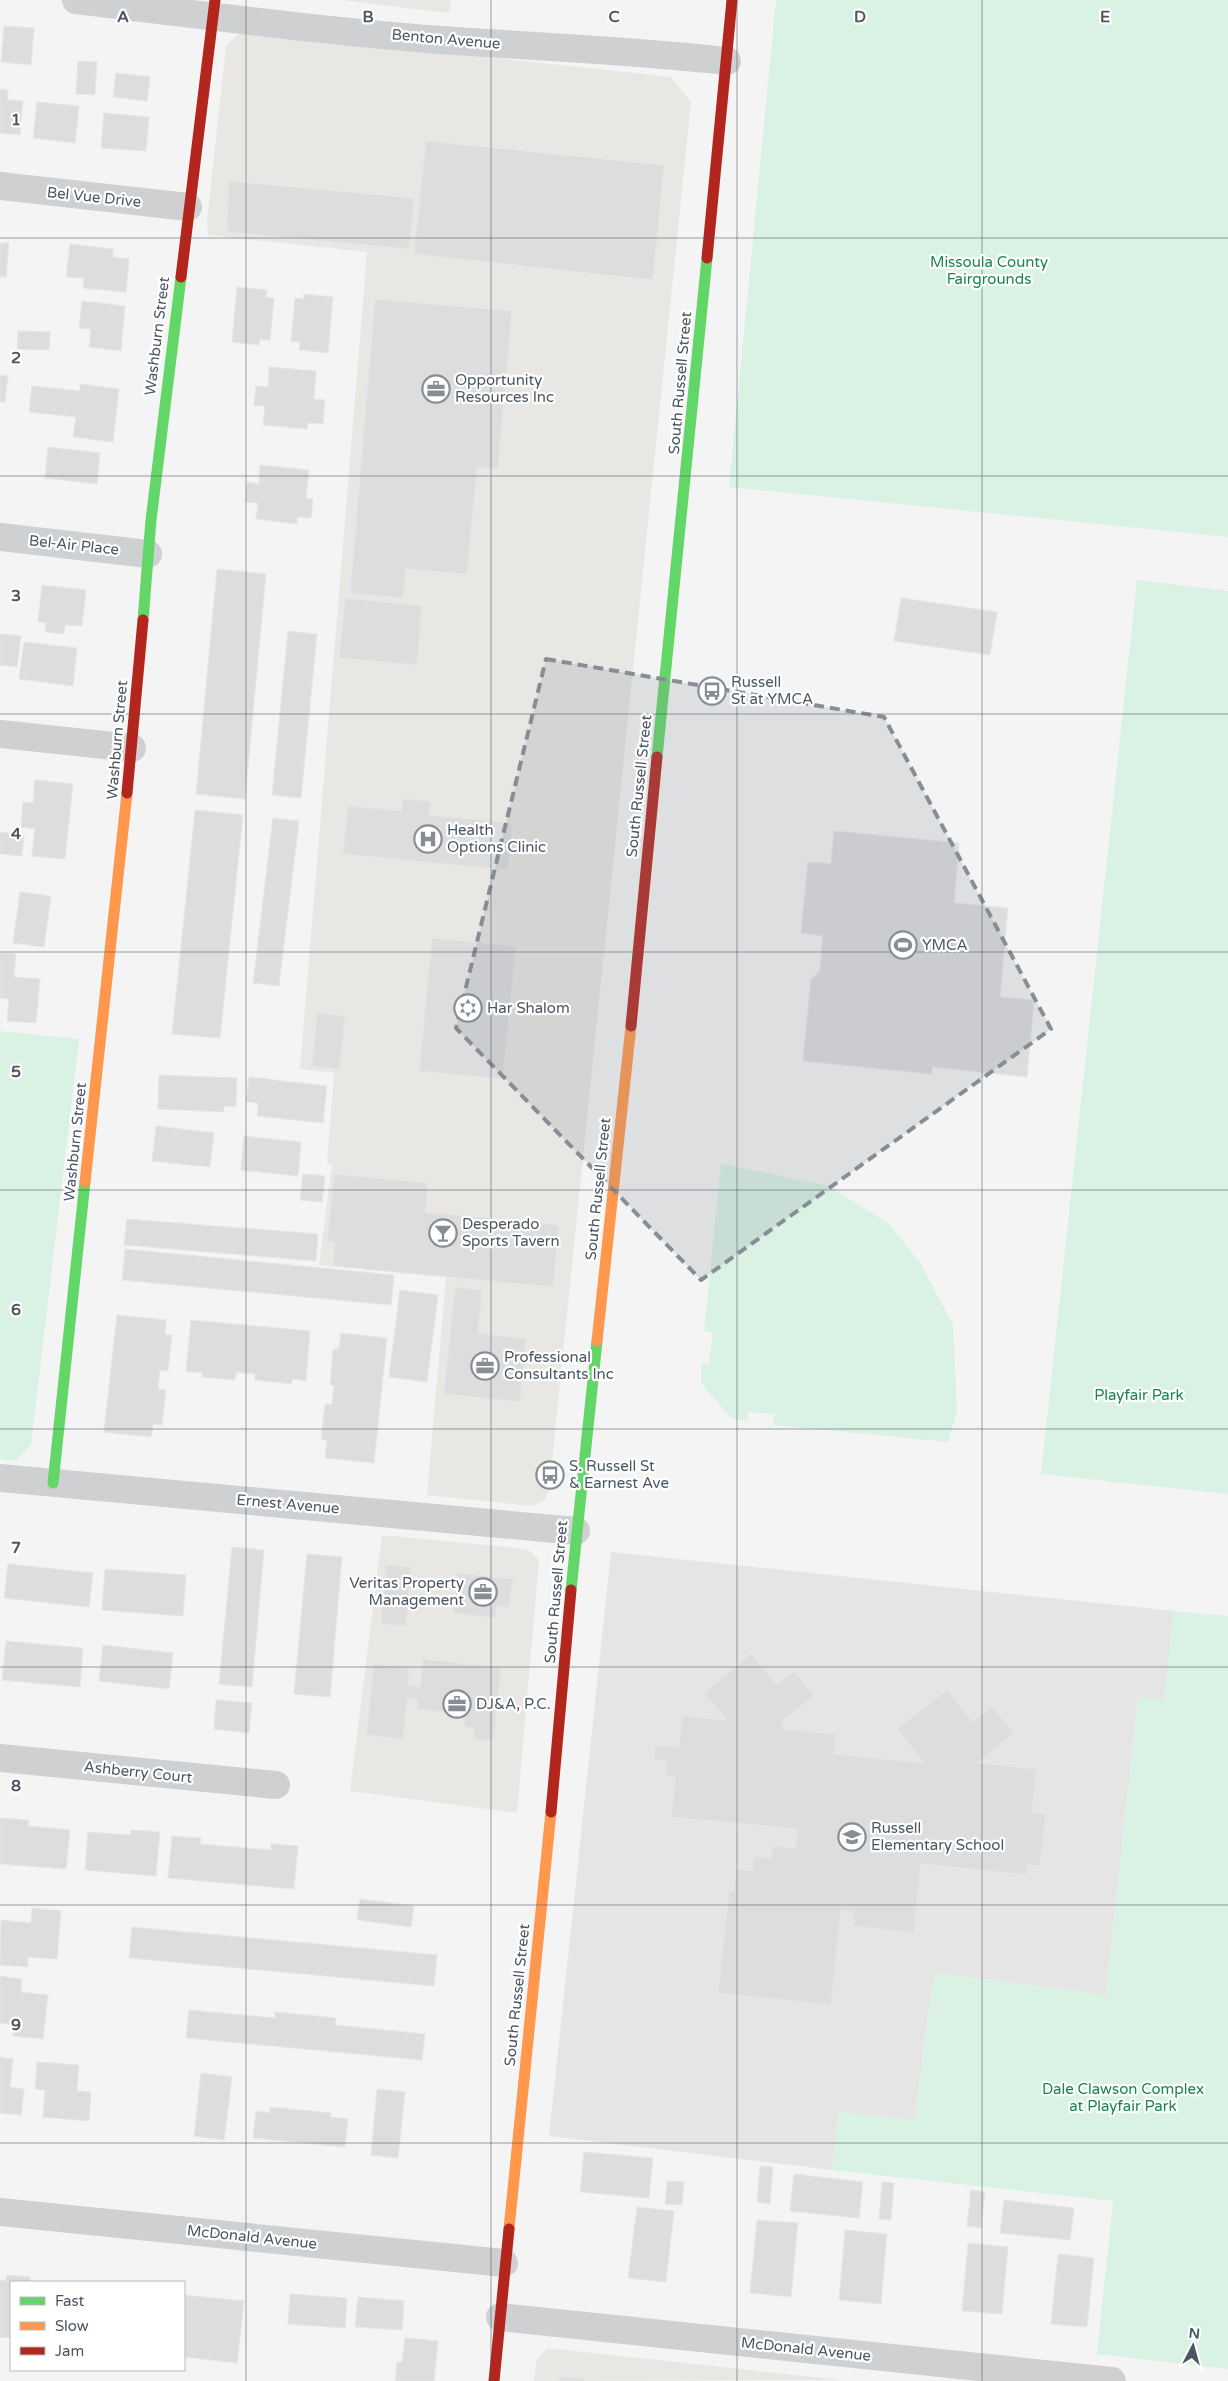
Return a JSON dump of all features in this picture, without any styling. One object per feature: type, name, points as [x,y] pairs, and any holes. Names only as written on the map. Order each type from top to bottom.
[{"type":"main road","name":"South Russell Street","points":[[494,2381],[504,2263],[568,1647],[576,1531],[620,1135],[732,0]]},
{"type":"main road","name":"Washburn Street","points":[[54,1483],[132,748],[148,554],[188,207],[214,8]]},
{"type":"street","name":"Benton Avenue","points":[[76,0],[214,8],[454,41],[638,52],[727,61]]},
{"type":"street","name":"Bel Vue Drive","points":[[0,186],[188,207]]},
{"type":"street","name":"Bel-Air Place","points":[[0,536],[148,554]]},
{"type":"street","points":[[0,734],[132,748]]},
{"type":"street","name":"Ernest Avenue","points":[[0,1478],[576,1531]]},
{"type":"street","name":"Ashberry Court","points":[[0,1758],[276,1786]]},
{"type":"street","name":"McDonald Avenue","points":[[0,2212],[504,2263]]},
{"type":"street","name":"McDonald Avenue","points":[[500,2317],[1112,2381]]},
{"type":"highlighted area","points":[[546,659],[884,717],[1051,1029],[701,1280],[456,1028]]},
{"type":"shaded area","points":[[340,0],[451,0],[449,13]]},
{"type":"shaded area","points":[[256,32],[671,77],[691,102],[549,1490],[544,1501],[532,1506],[427,1495],[446,1277],[319,1265],[332,1164],[327,1163],[334,1073],[300,1069],[367,252],[208,235],[207,221],[226,46],[239,33]]},
{"type":"shaded area","points":[[382,1535],[517,1548],[530,1551],[539,1560],[517,1813],[350,1791]]},
{"type":"shaded area","name":"Russell Elementary School","points":[[611,1552],[1174,1611],[1164,1700],[1138,1697],[1106,1995],[936,1973],[930,2000],[915,2120],[839,2112],[832,2170],[549,2136]]},
{"type":"shaded area","points":[[547,2348],[841,2380],[534,2381],[537,2359]]},
{"type":"green space","name":"Missoula County Fairgrounds","points":[[776,0],[1228,0],[1228,537],[729,487]]},
{"type":"green space","name":"Playfair Park","points":[[1137,580],[1228,591],[1228,1494],[1041,1474]]},
{"type":"green space","points":[[0,1031],[79,1039],[31,1445],[15,1461],[0,1459]]},
{"type":"green space","points":[[721,1164],[829,1186],[889,1224],[921,1264],[953,1325],[957,1411],[948,1442],[773,1425],[775,1414],[748,1412],[747,1421],[731,1418],[701,1383],[701,1363],[709,1364],[713,1332],[704,1331]]},
{"type":"green space","name":"Dale Clawson Complex at Playfair Park","points":[[1174,1611],[1228,1616],[1228,2369],[1097,2354],[1113,2201],[832,2170],[839,2112],[915,2120],[930,2000],[936,1973],[1106,1995],[1138,1697],[1164,1699]]},
{"type":"building","points":[[4,26],[34,28],[31,65],[1,62]]},
{"type":"building","points":[[78,61],[97,62],[95,95],[76,94]]},
{"type":"building","points":[[116,73],[150,77],[147,101],[113,97]]},
{"type":"building","points":[[0,89],[8,90],[7,100],[23,101],[20,135],[0,133]]},
{"type":"building","points":[[37,102],[79,106],[75,143],[33,138]]},
{"type":"building","points":[[104,113],[149,117],[146,151],[101,148]]},
{"type":"building","points":[[426,141],[664,165],[653,280],[414,254]]},
{"type":"building","points":[[229,181],[414,198],[409,249],[227,232]]},
{"type":"building","points":[[0,243],[9,243],[6,277],[0,277]]},
{"type":"building","points":[[70,244],[113,249],[113,257],[129,259],[126,292],[83,288],[84,278],[66,277]]},
{"type":"building","points":[[237,287],[267,290],[266,297],[274,298],[270,340],[260,339],[259,345],[232,342]]},
{"type":"building","points":[[304,294],[333,297],[328,353],[299,350],[300,342],[291,341],[295,298],[304,299]]},
{"type":"building","name":"Opportunity Resources Inc","points":[[375,299],[512,311],[498,469],[477,467],[467,574],[406,569],[403,598],[350,593]]},
{"type":"building","points":[[82,301],[125,306],[121,351],[89,347],[91,329],[79,328]]},
{"type":"building","points":[[18,331],[50,332],[49,350],[17,349]]},
{"type":"building","points":[[269,367],[316,371],[314,399],[325,400],[323,424],[308,423],[307,429],[263,425],[265,406],[254,406],[256,386],[268,387]]},
{"type":"building","points":[[0,375],[8,376],[5,402],[0,402]]},
{"type":"building","points":[[80,384],[119,389],[113,442],[73,437],[76,417],[29,412],[32,386],[80,391]]},
{"type":"building","points":[[48,447],[100,453],[97,484],[45,478]]},
{"type":"building","points":[[260,465],[309,470],[306,498],[313,499],[311,518],[297,517],[297,524],[256,519],[258,503],[245,502],[247,482],[259,484]]},
{"type":"building","points":[[217,569],[266,574],[245,799],[196,794]]},
{"type":"building","points":[[42,585],[86,590],[82,626],[65,625],[64,634],[45,632],[46,623],[38,622]]},
{"type":"building","points":[[345,598],[422,606],[417,665],[339,658]]},
{"type":"building","points":[[901,598],[997,612],[990,655],[894,641]]},
{"type":"building","points":[[288,631],[317,634],[301,798],[272,795]]},
{"type":"building","points":[[0,634],[21,636],[17,667],[0,665]]},
{"type":"building","points":[[24,642],[77,648],[73,686],[19,679]]},
{"type":"building","points":[[35,780],[73,784],[65,859],[32,856],[35,829],[21,827],[23,802],[33,803]]},
{"type":"building","name":"Health Options Clinic","points":[[403,799],[431,801],[429,815],[513,823],[508,870],[343,854],[348,806],[401,811]]},
{"type":"building","points":[[195,810],[243,815],[220,1038],[172,1034]]},
{"type":"building","points":[[273,818],[299,821],[279,986],[253,983]]},
{"type":"building","points":[[834,831],[959,843],[954,903],[1008,908],[1000,997],[1034,1000],[1027,1077],[932,1067],[932,1074],[803,1061],[811,979],[820,971],[823,936],[801,933],[808,862],[831,864]]},
{"type":"building","points":[[0,832],[24,835],[22,856],[0,854]]},
{"type":"building","points":[[20,892],[51,896],[44,947],[13,943]]},
{"type":"building","points":[[432,938],[516,946],[503,1079],[419,1071]]},
{"type":"building","points":[[0,953],[16,954],[14,977],[40,979],[36,1023],[7,1021],[9,999],[0,998]]},
{"type":"building","points":[[317,1013],[345,1016],[340,1069],[312,1066]]},
{"type":"building","points":[[159,1075],[237,1078],[236,1107],[224,1106],[224,1112],[158,1109]]},
{"type":"building","points":[[249,1077],[327,1086],[323,1123],[257,1116],[258,1103],[246,1102]]},
{"type":"building","points":[[156,1126],[214,1133],[210,1167],[152,1161]]},
{"type":"building","points":[[244,1136],[301,1142],[298,1176],[241,1170]]},
{"type":"building","points":[[303,1174],[325,1176],[322,1202],[300,1200]]},
{"type":"building","name":"Desperado Sports Tavern","points":[[334,1174],[428,1183],[425,1212],[559,1225],[553,1287],[333,1266],[335,1242],[327,1242]]},
{"type":"building","points":[[127,1219],[318,1234],[316,1261],[124,1245]]},
{"type":"building","points":[[125,1249],[394,1275],[391,1305],[122,1280]]},
{"type":"building","name":"Professional Consultants Inc","points":[[455,1287],[482,1290],[478,1333],[526,1339],[520,1402],[444,1394]]},
{"type":"building","points":[[400,1290],[438,1295],[427,1382],[389,1377]]},
{"type":"building","points":[[117,1315],[166,1320],[165,1335],[172,1335],[168,1371],[160,1370],[158,1389],[166,1390],[162,1425],[153,1424],[151,1437],[104,1432]]},
{"type":"building","points":[[191,1320],[310,1331],[306,1381],[292,1379],[292,1384],[255,1380],[255,1374],[236,1372],[235,1380],[202,1377],[202,1373],[186,1371]]},
{"type":"building","points":[[341,1333],[387,1338],[374,1463],[325,1458],[327,1440],[321,1440],[325,1404],[332,1405],[334,1385],[330,1385],[333,1349],[339,1349]]},
{"type":"building","points":[[232,1547],[264,1550],[252,1687],[219,1684]]},
{"type":"building","points":[[307,1554],[342,1557],[330,1697],[294,1694]]},
{"type":"building","points":[[8,1564],[93,1573],[89,1607],[4,1598]]},
{"type":"building","points":[[386,1565],[411,1567],[406,1626],[381,1624]]},
{"type":"building","points":[[105,1569],[186,1575],[183,1616],[102,1610]]},
{"type":"building","name":"Veritas Property Management","points":[[458,1573],[513,1579],[509,1607],[497,1606],[495,1618],[453,1613]]},
{"type":"building","points":[[6,1641],[83,1648],[80,1687],[2,1680]]},
{"type":"building","points":[[103,1645],[173,1653],[169,1689],[99,1681]]},
{"type":"building","points":[[751,1654],[777,1685],[794,1671],[814,1695],[783,1721],[782,1729],[836,1734],[834,1754],[924,1763],[897,1729],[947,1690],[973,1722],[992,1706],[1014,1733],[977,1763],[1037,1769],[1032,1812],[1046,1814],[1040,1866],[1028,1865],[1027,1875],[921,1864],[914,1933],[853,1926],[854,1912],[841,1911],[831,2005],[718,1993],[729,1891],[734,1891],[736,1869],[752,1871],[753,1856],[771,1858],[772,1846],[795,1848],[797,1829],[671,1817],[675,1777],[665,1775],[666,1761],[654,1759],[655,1745],[679,1747],[682,1716],[727,1720],[704,1693]]},
{"type":"building","name":"DJ&A, P.C.","points":[[423,1659],[501,1668],[493,1741],[473,1739],[474,1728],[464,1727],[465,1714],[417,1709],[418,1699],[407,1698],[403,1739],[366,1735],[374,1664],[409,1668],[408,1685],[420,1687]]},
{"type":"building","points":[[216,1700],[252,1703],[249,1733],[214,1729]]},
{"type":"building","points":[[0,1818],[29,1820],[28,1826],[70,1830],[66,1869],[0,1864]]},
{"type":"building","points":[[131,1830],[160,1832],[156,1876],[85,1870],[88,1832],[130,1835]]},
{"type":"building","points":[[172,1836],[201,1838],[200,1844],[271,1850],[271,1844],[298,1846],[294,1889],[168,1878]]},
{"type":"building","points":[[360,1899],[414,1906],[411,1927],[357,1920]]},
{"type":"building","points":[[32,1908],[61,1911],[57,1959],[28,1957],[28,1967],[0,1965],[1,1920],[31,1923]]},
{"type":"building","points":[[132,1927],[437,1955],[434,1986],[129,1958]]},
{"type":"building","points":[[0,1976],[22,1979],[21,1992],[48,1995],[43,2039],[13,2036],[14,2025],[0,2023]]},
{"type":"building","points":[[189,2010],[275,2018],[275,2012],[336,2018],[335,2025],[425,2034],[422,2060],[186,2038]]},
{"type":"building","points":[[0,2057],[13,2059],[10,2087],[24,2089],[21,2115],[0,2113]]},
{"type":"building","points":[[37,2062],[79,2065],[77,2091],[91,2092],[89,2121],[43,2117],[45,2090],[35,2089]]},
{"type":"building","points":[[201,2073],[232,2077],[224,2140],[194,2136]]},
{"type":"building","points":[[377,2089],[405,2092],[398,2158],[371,2155]]},
{"type":"building","points":[[270,2107],[331,2113],[330,2117],[348,2119],[345,2147],[253,2138],[256,2111],[270,2113]]},
{"type":"building","points":[[584,2152],[653,2158],[649,2198],[580,2192]]},
{"type":"building","points":[[760,2166],[773,2167],[770,2204],[757,2202]]},
{"type":"building","points":[[794,2174],[863,2182],[859,2218],[790,2211]]},
{"type":"building","points":[[667,2181],[684,2182],[682,2205],[665,2204]]},
{"type":"building","points":[[882,2182],[894,2183],[891,2220],[879,2219]]},
{"type":"building","points":[[971,2190],[985,2192],[981,2228],[967,2226]]},
{"type":"building","points":[[1004,2200],[1074,2208],[1070,2240],[1000,2233]]},
{"type":"building","points":[[637,2207],[674,2211],[666,2282],[628,2278]]},
{"type":"building","points":[[757,2220],[798,2223],[791,2297],[750,2293]]},
{"type":"building","points":[[845,2230],[887,2234],[881,2304],[839,2300]]},
{"type":"building","points":[[968,2243],[1008,2247],[1002,2314],[962,2311]]},
{"type":"building","points":[[1058,2254],[1094,2258],[1087,2327],[1051,2324]]},
{"type":"building","points":[[7,2275],[30,2277],[30,2281],[10,2281],[10,2338],[0,2337],[0,2280],[6,2281]]},
{"type":"building","points":[[290,2294],[347,2298],[345,2328],[288,2324]]},
{"type":"building","points":[[185,2295],[244,2301],[237,2363],[185,2357]]},
{"type":"building","points":[[358,2297],[404,2301],[402,2330],[355,2327]]},
{"type":"building","points":[[405,2338],[438,2341],[434,2381],[395,2381],[397,2362],[402,2362]]},
{"type":"building","points":[[559,2377],[584,2379],[584,2381],[559,2381]]},
{"type":"traffic: fast","points":[[657,757],[707,258]]},
{"type":"traffic: fast","points":[[143,620],[151,520],[181,277]]},
{"type":"traffic: fast","points":[[53,1483],[85,1182]]},
{"type":"traffic: fast","points":[[571,1590],[597,1341]]},
{"type":"traffic: slow","points":[[85,1182],[127,793]]},
{"type":"traffic: slow","points":[[597,1341],[631,1026]]},
{"type":"traffic: slow","points":[[509,2229],[551,1812]]},
{"type":"traffic: jam","points":[[181,277],[215,0]]},
{"type":"traffic: jam","points":[[707,258],[732,0]]},
{"type":"traffic: jam","points":[[127,793],[143,620]]},
{"type":"traffic: jam","points":[[631,1026],[657,757]]},
{"type":"traffic: jam","points":[[551,1812],[571,1590]]},
{"type":"traffic: jam","points":[[494,2381],[509,2229]]},
{"type":"place","name":"Opportunity Resources Inc","points":[[436,389]]},
{"type":"place","name":"Russell St at YMCA","points":[[712,691]]},
{"type":"place","name":"Health Options Clinic","points":[[428,839]]},
{"type":"place","name":"YMCA","points":[[903,945]]},
{"type":"place","name":"Har Shalom","points":[[468,1008]]},
{"type":"place","name":"Desperado Sports Tavern","points":[[443,1233]]},
{"type":"place","name":"Professional Consultants Inc","points":[[485,1366]]},
{"type":"place","name":"S. Russell St & Earnest Ave","points":[[550,1475]]},
{"type":"place","name":"Veritas Property Management","points":[[483,1592]]},
{"type":"place","name":"DJ&A, P.C.","points":[[457,1704]]},
{"type":"place","name":"Russell Elementary School","points":[[852,1837]]}]
